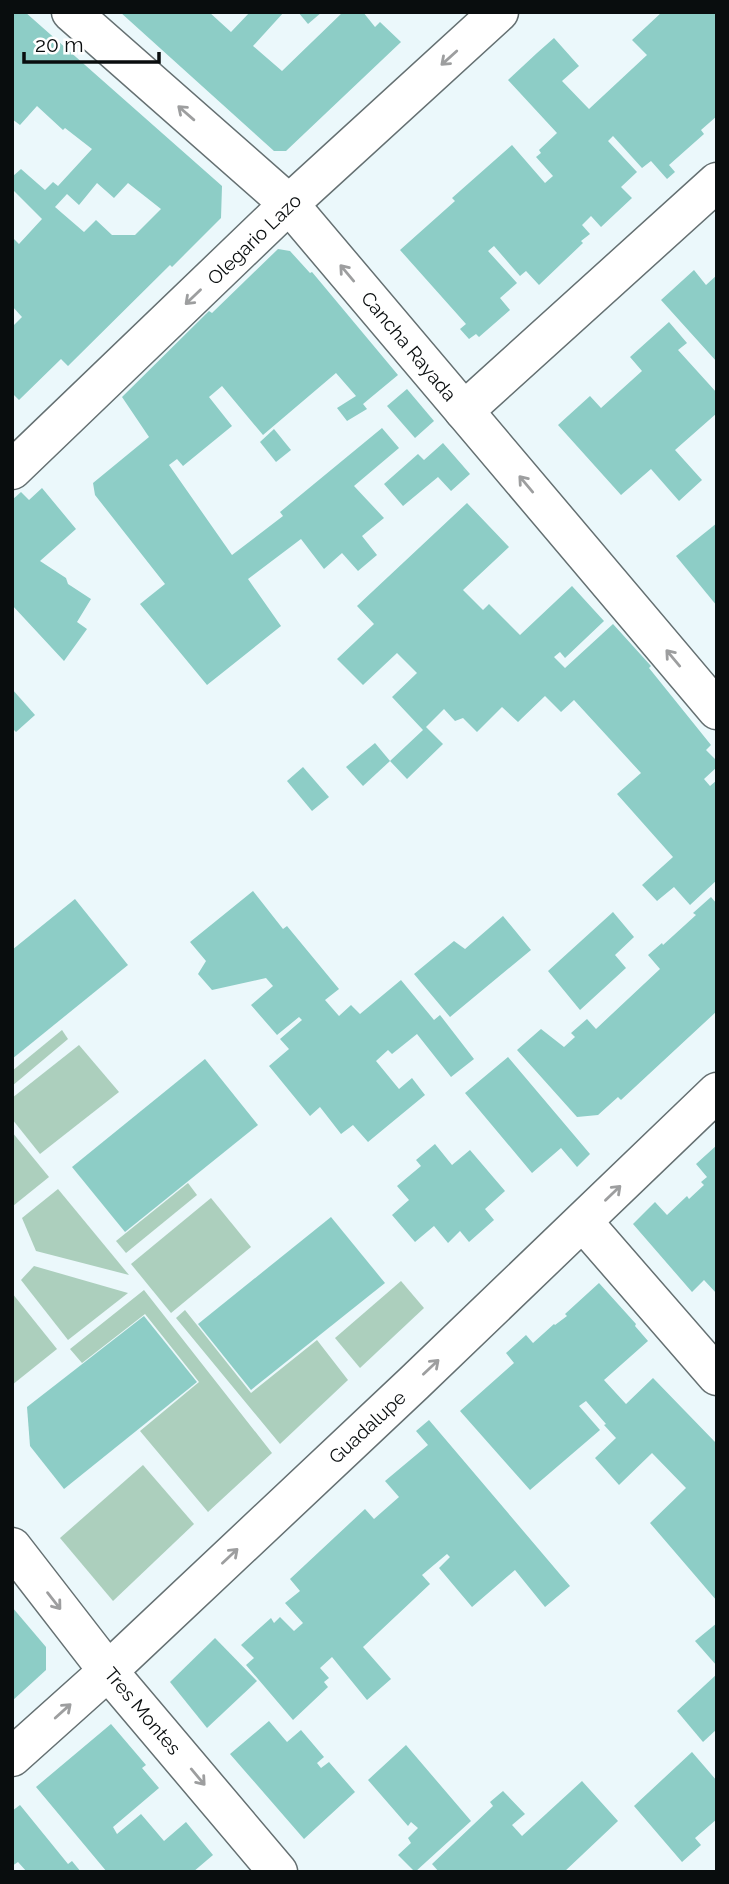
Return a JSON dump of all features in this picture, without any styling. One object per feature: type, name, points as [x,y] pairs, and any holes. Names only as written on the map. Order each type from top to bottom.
[{"type":"street","name":"Cancha Rayada","points":[[71,12],[289,204],[717,710]]},
{"type":"street","name":"Olegario Lazo","points":[[12,470],[289,204],[499,12]]},
{"type":"street","points":[[464,411],[717,183]]},
{"type":"street","name":"Guadalupe","points":[[12,1756],[108,1671],[717,1092]]},
{"type":"street","points":[[583,1222],[717,1376]]},
{"type":"street","name":"Tres Montes","points":[[12,1547],[108,1671],[278,1872]]},
{"type":"green space","points":[[62,1030],[68,1039],[12,1086],[12,1071]]},
{"type":"green space","points":[[79,1045],[119,1092],[40,1154],[12,1119],[12,1098]]},
{"type":"green space","points":[[12,1132],[49,1177],[13,1206],[12,1206]]},
{"type":"green space","points":[[188,1183],[197,1195],[126,1253],[116,1241]]},
{"type":"green space","points":[[58,1189],[129,1275],[36,1251],[22,1218]]},
{"type":"green space","points":[[211,1198],[251,1247],[171,1313],[131,1264]]},
{"type":"green space","points":[[34,1266],[128,1293],[68,1340],[21,1280]]},
{"type":"green space","points":[[401,1281],[424,1308],[360,1368],[335,1338]]},
{"type":"green space","points":[[144,1290],[272,1453],[208,1512],[140,1431],[199,1382],[145,1314],[82,1363],[70,1349]]},
{"type":"green space","points":[[12,1293],[57,1349],[12,1385]]},
{"type":"green space","points":[[185,1310],[251,1393],[317,1340],[348,1380],[280,1444],[176,1318]]},
{"type":"green space","points":[[143,1465],[194,1524],[113,1601],[60,1538]]},
{"type":"building","points":[[12,12],[25,12],[222,186],[221,218],[68,366],[61,359],[19,400],[12,393],[12,324],[22,317],[12,306],[12,237],[19,244],[42,219],[12,189],[12,177],[21,169],[45,190],[53,182],[58,186],[92,149],[65,128],[63,130],[37,106],[20,125],[12,119]],"holes":[[[97,183],[114,198],[128,183],[161,209],[135,235],[112,235],[96,220],[84,232],[55,207],[67,194],[79,205]]]},
{"type":"building","points":[[120,12],[209,12],[231,32],[250,12],[284,12],[253,46],[282,71],[343,12],[363,12],[375,27],[380,22],[401,42],[286,151],[274,151]]},
{"type":"building","points":[[298,12],[322,12],[308,24]]},
{"type":"building","points":[[662,12],[717,12],[717,116],[701,130],[704,134],[669,165],[675,172],[667,179],[651,161],[642,168],[613,136],[608,141],[637,172],[621,187],[632,198],[601,227],[591,216],[582,225],[590,234],[539,285],[526,271],[520,276],[494,246],[488,251],[517,283],[500,298],[510,310],[479,337],[476,334],[469,339],[460,329],[466,324],[400,250],[455,201],[452,198],[512,145],[545,183],[553,176],[536,157],[541,153],[539,150],[557,133],[508,80],[537,53],[554,38],[579,66],[562,81],[589,109],[647,55],[632,40]]},
{"type":"building","points":[[278,249],[290,251],[310,273],[312,272],[398,375],[363,404],[367,409],[347,421],[337,408],[356,396],[336,373],[263,435],[222,386],[209,397],[232,426],[183,466],[177,459],[169,465],[232,555],[283,516],[280,512],[382,428],[399,448],[354,486],[384,518],[362,536],[377,555],[358,571],[342,553],[324,569],[301,539],[248,579],[281,626],[207,685],[140,604],[165,584],[95,495],[93,483],[149,437],[122,397],[209,311],[212,313]]},
{"type":"building","points":[[694,270],[706,285],[717,275],[717,362],[661,300]]},
{"type":"building","points":[[669,322],[687,343],[678,350],[717,393],[717,413],[675,450],[702,480],[679,501],[651,469],[621,495],[558,425],[590,396],[601,408],[642,371],[630,357]]},
{"type":"building","points":[[407,389],[434,421],[415,438],[387,406]]},
{"type":"building","points":[[274,429],[291,450],[276,462],[260,442]]},
{"type":"building","points":[[443,443],[470,474],[451,491],[438,477],[403,506],[384,484],[418,454],[424,460]]},
{"type":"building","points":[[42,488],[76,529],[40,561],[91,599],[77,622],[87,629],[64,661],[12,605],[12,500],[21,492],[29,500]]},
{"type":"building","points":[[467,503],[509,547],[463,590],[483,610],[489,604],[520,635],[572,586],[604,621],[565,658],[560,652],[554,657],[565,668],[613,624],[651,666],[649,668],[711,745],[706,750],[717,761],[717,767],[704,779],[710,786],[717,780],[717,880],[690,905],[674,887],[657,901],[642,885],[673,857],[617,794],[641,773],[574,700],[561,712],[545,696],[518,722],[502,707],[477,732],[463,718],[455,721],[444,709],[426,727],[443,744],[407,779],[390,761],[423,730],[392,697],[417,673],[397,653],[363,685],[337,659],[374,624],[357,606]]},
{"type":"building","points":[[717,523],[717,606],[676,556]]},
{"type":"building","points":[[12,689],[35,715],[16,732],[12,728]]},
{"type":"building","points":[[375,743],[390,761],[363,786],[346,767]]},
{"type":"building","points":[[303,767],[329,797],[312,811],[287,781]]},
{"type":"building","points":[[253,891],[283,929],[287,926],[339,989],[325,1000],[339,1016],[351,1005],[360,1014],[401,980],[434,1020],[440,1015],[474,1059],[451,1077],[417,1034],[392,1054],[388,1050],[376,1061],[399,1089],[412,1078],[425,1095],[368,1142],[353,1125],[341,1134],[320,1107],[310,1116],[269,1066],[289,1049],[280,1039],[302,1020],[299,1017],[277,1035],[251,1005],[273,986],[266,978],[212,990],[198,974],[206,961],[190,942]]},
{"type":"building","points":[[711,897],[717,904],[717,1011],[621,1100],[618,1097],[598,1115],[577,1117],[517,1050],[541,1029],[564,1047],[575,1037],[571,1033],[587,1019],[596,1029],[660,969],[648,955],[696,915],[693,913]]},
{"type":"building","points":[[75,899],[128,965],[12,1059],[12,950]]},
{"type":"building","points":[[613,912],[634,937],[615,955],[626,968],[580,1010],[548,971]]},
{"type":"building","points":[[503,916],[531,950],[450,1017],[414,974],[454,941],[465,949]]},
{"type":"building","points":[[508,1057],[590,1154],[577,1167],[561,1148],[532,1173],[465,1093]]},
{"type":"building","points":[[205,1059],[258,1125],[125,1232],[72,1167]]},
{"type":"building","points":[[435,1144],[452,1165],[470,1150],[505,1191],[485,1209],[494,1220],[469,1242],[460,1231],[448,1243],[434,1226],[415,1242],[392,1215],[409,1200],[397,1186],[421,1166],[416,1160]]},
{"type":"building","points":[[717,1145],[717,1294],[704,1280],[692,1292],[633,1224],[655,1202],[667,1215],[687,1196],[689,1199],[704,1185],[701,1182],[707,1177],[696,1164]]},
{"type":"building","points":[[331,1217],[385,1283],[251,1390],[198,1324]]},
{"type":"building","points":[[599,1283],[648,1341],[604,1380],[626,1404],[653,1378],[717,1444],[717,1601],[650,1523],[686,1488],[652,1453],[619,1485],[595,1458],[616,1438],[586,1401],[579,1406],[600,1430],[530,1490],[460,1411],[514,1363],[506,1353],[526,1335],[533,1343],[567,1316],[565,1314]]},
{"type":"building","points":[[144,1316],[197,1382],[64,1489],[30,1446],[27,1407]]},
{"type":"building","points":[[429,1420],[570,1586],[545,1607],[515,1570],[472,1607],[439,1568],[450,1557],[447,1554],[422,1575],[430,1584],[363,1647],[391,1679],[367,1700],[332,1657],[320,1668],[329,1678],[324,1682],[328,1687],[293,1720],[246,1665],[254,1658],[241,1645],[271,1618],[274,1623],[280,1617],[294,1631],[303,1623],[285,1603],[300,1591],[290,1579],[365,1509],[374,1519],[399,1497],[385,1481],[428,1445],[416,1431]]},
{"type":"building","points":[[12,1607],[46,1647],[46,1670],[12,1701]]},
{"type":"building","points":[[717,1623],[717,1666],[695,1641]]},
{"type":"building","points":[[215,1638],[257,1681],[207,1728],[170,1682]]},
{"type":"building","points":[[717,1674],[717,1729],[703,1742],[677,1711]]},
{"type":"building","points":[[269,1721],[287,1742],[301,1730],[324,1757],[317,1763],[321,1768],[329,1762],[355,1792],[304,1839],[230,1754]]},
{"type":"building","points":[[111,1724],[146,1765],[142,1768],[159,1788],[113,1827],[117,1834],[141,1814],[164,1841],[186,1822],[213,1855],[193,1872],[107,1872],[36,1787]]},
{"type":"building","points":[[406,1745],[471,1821],[415,1872],[398,1855],[411,1843],[408,1838],[418,1828],[411,1822],[408,1826],[368,1780]]},
{"type":"building","points":[[692,1752],[717,1781],[717,1819],[695,1838],[701,1845],[682,1862],[634,1806]]},
{"type":"building","points":[[582,1781],[618,1821],[564,1872],[439,1872],[432,1864],[493,1806],[490,1802],[503,1791],[525,1814],[512,1825],[522,1836]]},
{"type":"building","points":[[20,1805],[68,1864],[72,1861],[81,1872],[27,1872],[18,1862],[12,1866],[12,1811]]}]
